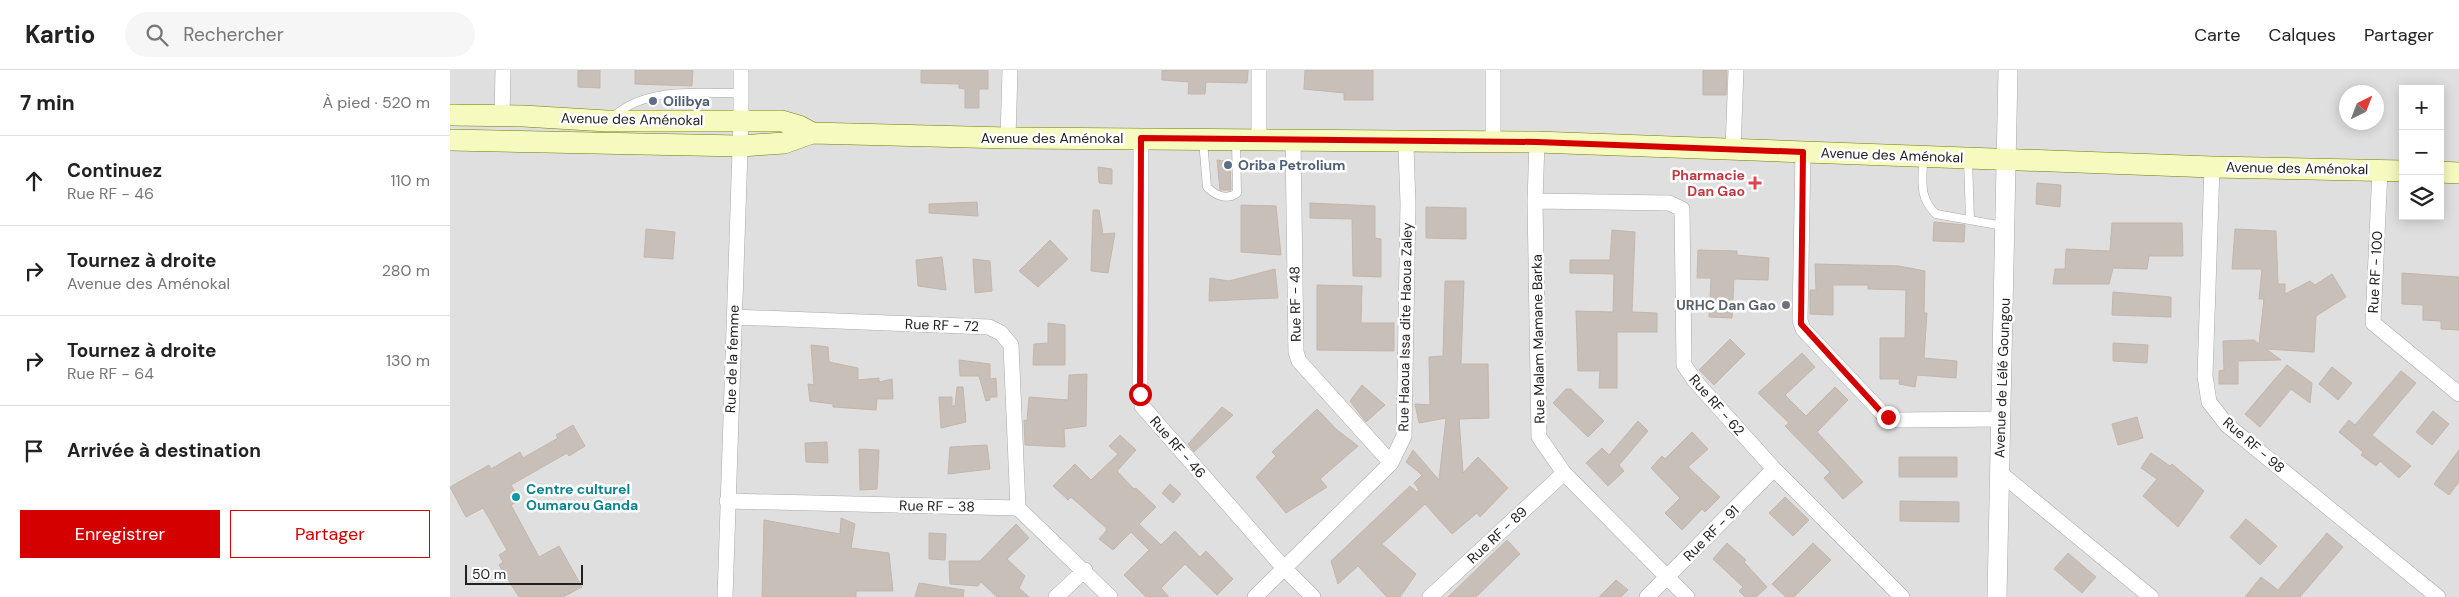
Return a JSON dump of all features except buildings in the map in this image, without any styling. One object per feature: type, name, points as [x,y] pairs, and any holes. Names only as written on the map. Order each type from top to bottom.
[{"type":"main road","name":"Avenue des Aménokal","points":[[450,115],[523,116],[602,132],[740,146],[784,143],[812,133],[1008,138],[1537,142],[2212,167],[2399,171]]},
{"type":"main road","points":[[522,140],[523,116]]},
{"type":"main road","name":"Avenue des Aménokal","points":[[450,140],[522,140],[741,121],[782,122],[799,126],[812,133]]},
{"type":"main road","points":[[2444,172],[2459,173]]},
{"type":"street","points":[[502,116],[503,70]]},
{"type":"street","name":"Rue de la femme","points":[[726,597],[727,501],[741,121],[741,70]]},
{"type":"street","points":[[1008,138],[1010,70]]},
{"type":"street","points":[[1259,70],[1259,139]]},
{"type":"street","points":[[1492,70],[1493,143]]},
{"type":"street","points":[[1733,149],[1736,70]]},
{"type":"street","name":"Avenue de Lélé Goungou","points":[[1997,597],[2008,70]]},
{"type":"street","name":"Rue RF - 46","points":[[1141,138],[1140,394],[1142,406],[1284,568],[1313,597]]},
{"type":"street","name":"Rue RF - 48","points":[[1293,139],[1296,342],[1298,360],[1390,463]]},
{"type":"street","name":"Rue Malam Mamane Barka","points":[[1537,142],[1535,200],[1539,437],[1564,473],[1687,597]]},
{"type":"street","name":"Rue Haoua Issa dite Haoua Zaley","points":[[1256,597],[1390,463],[1404,436],[1408,204],[1406,147]]},
{"type":"street","points":[[1803,152],[1800,320],[1803,329],[1883,414],[1893,419],[2002,420]]},
{"type":"street","name":"Rue RF - 98","points":[[2212,167],[2205,376],[2210,402],[2227,425],[2438,597]]},
{"type":"street","name":"Rue RF - 100","points":[[2380,170],[2373,323],[2459,394]]},
{"type":"street","name":"Rue RF - 62","points":[[1535,200],[1669,203],[1682,209],[1684,365],[1695,381],[1774,469],[1902,597]]},
{"type":"street","name":"Rue RF - 72","points":[[734,317],[989,327],[1001,333],[1011,345],[1018,508]]},
{"type":"street","name":"Rue RF - 91","points":[[1647,597],[1774,469]]},
{"type":"street","points":[[1999,472],[2151,597]]},
{"type":"street","name":"Rue RF - 89","points":[[1430,597],[1564,473]]},
{"type":"street","name":"Rue RF - 38","points":[[727,501],[1018,508]]},
{"type":"street","points":[[1018,508],[1110,597]]},
{"type":"street","points":[[1056,597],[1084,570]]},
{"type":"lane","points":[[602,132],[622,108],[660,95],[741,94]]},
{"type":"lane","points":[[1203,139],[1207,187],[1216,195],[1228,197],[1237,193],[1236,139]]},
{"type":"lane","points":[[1923,156],[1923,197],[1936,214],[2005,226]]},
{"type":"lane","points":[[1968,158],[1970,220]]},
{"type":"shaded area","points":[[450,70],[2459,70],[2459,597],[450,597]]},
{"type":"place","name":"Oilibya","points":[[653,101]]},
{"type":"place","name":"Oriba Petrolium","points":[[1228,165]]},
{"type":"place","name":"Pharmacie Dan Gao","points":[[1755,183]]},
{"type":"place","name":"URHC Dan Gao","points":[[1786,305]]},
{"type":"place","name":"Centre culturel Oumarou Ganda","points":[[516,497]]},
{"type":"route","points":[[1140,394],[1141,138],[1537,142],[1803,152],[1801,324],[1803,329],[1883,414],[1888,417]]}]
